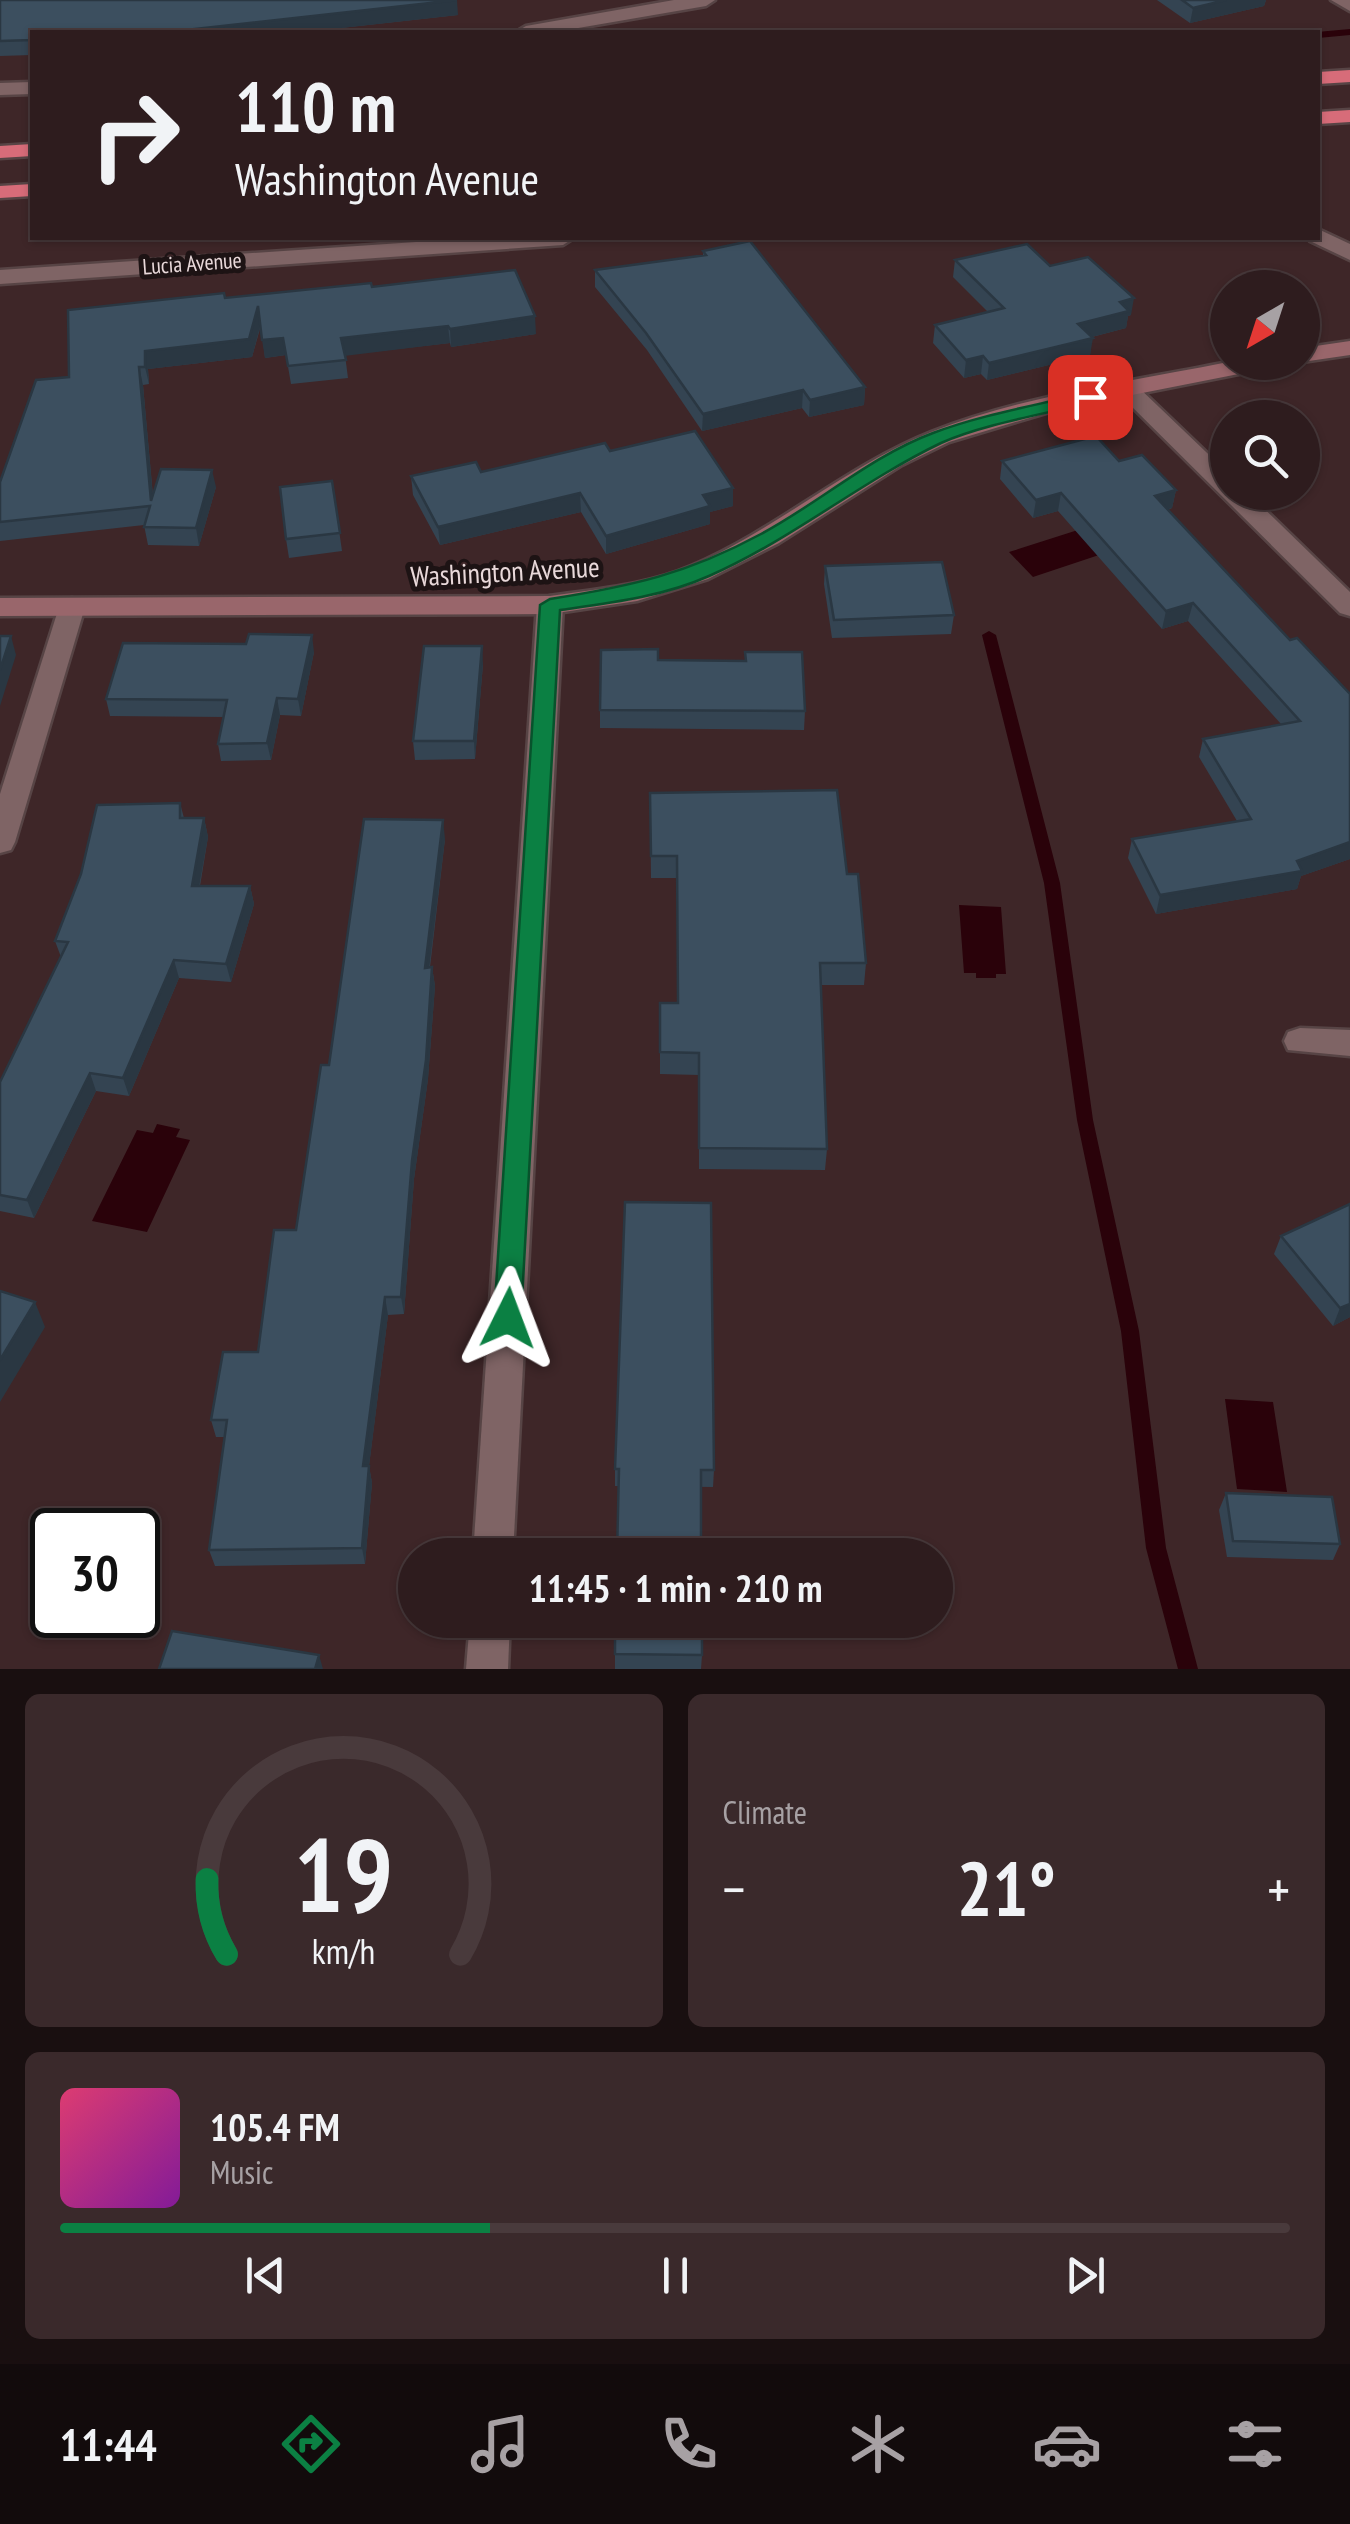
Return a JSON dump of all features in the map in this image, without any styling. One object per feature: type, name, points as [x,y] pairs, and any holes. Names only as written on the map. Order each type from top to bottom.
[{"type":"highway","points":[[1320,78],[1350,76]]},
{"type":"highway","points":[[1320,118],[1350,116]]},
{"type":"highway","points":[[0,152],[30,150]]},
{"type":"highway","points":[[0,192],[30,190]]},
{"type":"street","points":[[537,30],[706,0]]},
{"type":"street","points":[[1340,0],[1350,5]]},
{"type":"street","points":[[0,89],[30,88]]},
{"type":"street","points":[[1320,237],[1350,253]]},
{"type":"street","name":"Lucia Avenue","points":[[0,276],[533,240]]},
{"type":"street","points":[[1320,352],[1350,348]]},
{"type":"street","name":"Washington Avenue","points":[[0,608],[550,605],[637,592],[699,573],[770,537],[892,460],[940,437],[1052,404],[1210,373]]},
{"type":"street","points":[[1128,390],[1210,470]]},
{"type":"street","points":[[1251,510],[1350,607]]},
{"type":"street","points":[[495,1538],[550,605]]},
{"type":"street","points":[[0,842],[72,607]]},
{"type":"street","points":[[1300,1041],[1350,1043]]},
{"type":"street","points":[[487,1669],[489,1638]]},
{"type":"shaded area","points":[[1081,529],[1105,553],[1033,577],[1009,552]]},
{"type":"shaded area","points":[[959,905],[1001,907],[1006,974],[976,978],[976,973],[964,973]]},
{"type":"shaded area","points":[[157,1124],[180,1129],[176,1137],[190,1140],[147,1232],[92,1221],[137,1130],[153,1133]]},
{"type":"shaded area","points":[[1225,1399],[1273,1402],[1287,1492],[1237,1489]]},
{"type":"building","points":[[0,0],[457,0],[186,30],[30,30],[30,40],[0,41]]},
{"type":"building","points":[[1182,0],[1226,0],[1193,8]]},
{"type":"building","points":[[750,241],[865,387],[810,400],[803,390],[703,414],[595,270],[706,255],[703,251]]},
{"type":"building","points":[[1027,244],[1050,266],[1088,257],[1134,298],[1120,302],[1129,311],[1078,324],[1093,338],[989,363],[983,356],[966,360],[935,325],[1004,308],[955,260]]},
{"type":"building","points":[[515,270],[535,316],[450,329],[448,326],[341,338],[346,360],[288,366],[283,338],[262,340],[258,306],[249,339],[145,351],[145,367],[139,367],[151,501],[161,469],[212,470],[196,528],[144,527],[150,506],[0,522],[0,482],[36,380],[69,377],[68,310],[224,293],[225,298],[371,283],[372,287]]},
{"type":"building","points":[[695,431],[733,488],[703,495],[710,506],[606,536],[580,493],[438,527],[411,476],[476,462],[481,472],[605,443],[610,451]]},
{"type":"building","points":[[1096,436],[1119,461],[1142,455],[1176,490],[1155,496],[1290,640],[1297,638],[1350,694],[1350,842],[1297,861],[1302,871],[1160,895],[1132,839],[1251,819],[1203,739],[1300,721],[1193,603],[1166,611],[1061,493],[1036,500],[1002,461]]},
{"type":"building","points":[[332,481],[340,533],[286,539],[280,487]]},
{"type":"building","points":[[942,562],[954,615],[834,620],[825,566]]},
{"type":"building","points":[[249,634],[312,635],[298,699],[277,698],[267,743],[218,744],[227,700],[106,699],[123,643],[246,644]]},
{"type":"building","points":[[0,636],[11,636],[0,670]]},
{"type":"building","points":[[424,646],[482,646],[474,741],[413,741]]},
{"type":"building","points":[[658,649],[658,660],[746,661],[745,652],[802,652],[805,711],[600,710],[601,650]]},
{"type":"building","points":[[837,790],[847,874],[858,874],[866,963],[820,963],[827,1149],[699,1148],[699,1053],[660,1052],[660,1003],[678,1003],[677,856],[651,856],[650,793]]},
{"type":"building","points":[[180,803],[180,818],[204,818],[192,886],[250,886],[226,964],[174,960],[123,1078],[90,1073],[27,1200],[0,1195],[0,1082],[68,942],[55,941],[81,874],[97,805]]},
{"type":"building","points":[[364,819],[443,820],[425,968],[432,967],[426,1060],[412,1161],[401,1297],[385,1297],[363,1466],[369,1466],[362,1548],[209,1550],[227,1420],[211,1420],[223,1352],[258,1352],[274,1230],[296,1230],[321,1065],[329,1065]]},
{"type":"building","points":[[625,1202],[711,1203],[714,1470],[701,1470],[701,1538],[617,1538],[619,1469],[615,1469]]},
{"type":"building","points":[[1350,1204],[1350,1304],[1340,1308],[1281,1236]]},
{"type":"building","points":[[0,1291],[35,1302],[0,1360]]},
{"type":"building","points":[[1226,1493],[1332,1497],[1340,1544],[1233,1541]]},
{"type":"building","points":[[172,1631],[319,1655],[315,1669],[159,1669]]},
{"type":"building","points":[[615,1638],[702,1638],[702,1655],[615,1654]]},
{"type":"waterway","points":[[1320,35],[1350,32]]},
{"type":"waterway","points":[[989,635],[1052,883],[1085,1120],[1130,1331],[1156,1548],[1188,1669]]},
{"type":"route","points":[[508,1318],[550,605],[637,592],[699,573],[806,516],[892,460],[940,437],[984,422],[1090,397]]}]
